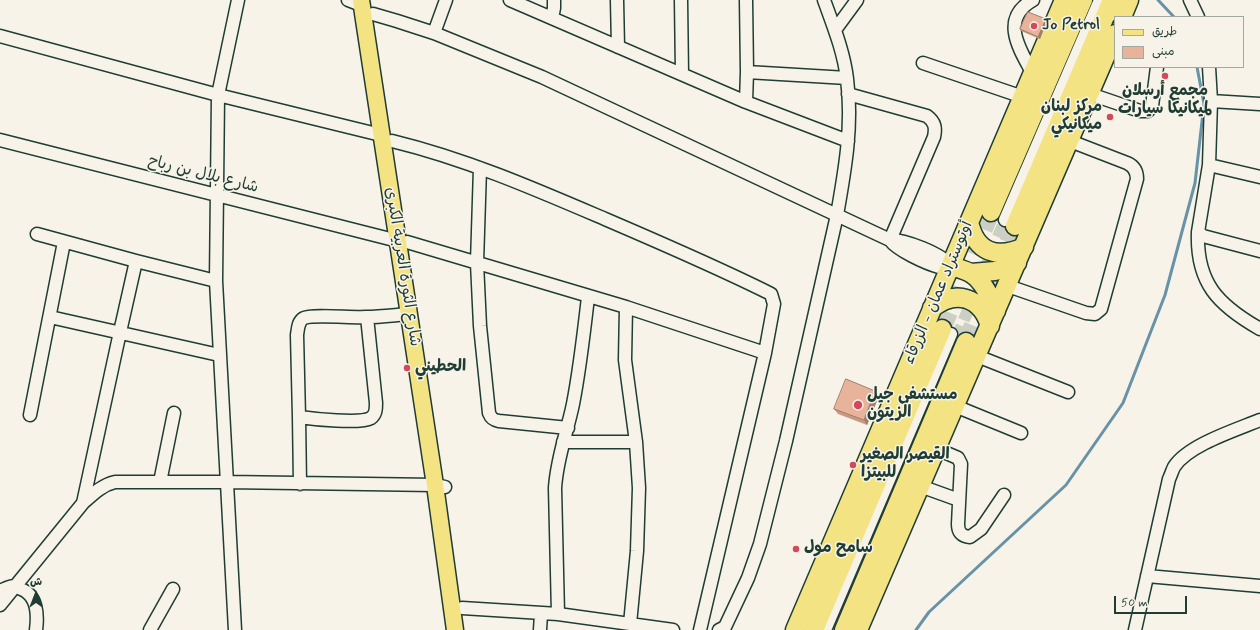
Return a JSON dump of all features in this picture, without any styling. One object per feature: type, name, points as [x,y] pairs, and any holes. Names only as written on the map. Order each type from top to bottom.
[{"type":"highway","name":"أوتوستراد عمان - الزرقاء","points":[[795,630],[1064,0]]},
{"type":"highway","name":"أوتوستراد عمان - الزرقاء","points":[[1003,219],[1083,0]]},
{"type":"highway","points":[[1003,219],[1112,0]]},
{"type":"highway","points":[[1122,16],[1130,0]]},
{"type":"highway","name":"أوتوستراد عمان - الزرقاء","points":[[814,630],[959,339],[993,318],[1114,36]]},
{"type":"highway","points":[[969,222],[971,232],[977,242],[985,249],[994,253],[1021,255]]},
{"type":"highway","points":[[951,266],[971,273],[995,270],[1021,255]]},
{"type":"highway","points":[[932,308],[941,301],[951,297],[962,297],[972,300],[980,307],[986,316],[993,318],[987,291],[971,273]]},
{"type":"highway","name":"أوتوستراد عمان - الزرقاء","points":[[858,630],[955,406],[959,339]]},
{"type":"highway","name":"أوتوستراد عمان - الزرقاء","points":[[844,630],[959,339]]},
{"type":"main road","name":"شارع الثورة العربية الكبرى","points":[[363,4],[386,138],[440,486],[455,630]]},
{"type":"main road","name":"شارع الثورة العربية الكبرى","points":[[402,241],[410,314],[465,630]]},
{"type":"street","points":[[235,630],[219,355],[216,281],[216,195],[218,95],[238,0]]},
{"type":"street","points":[[434,33],[446,0]]},
{"type":"street","points":[[510,0],[746,102],[848,142]]},
{"type":"street","points":[[552,18],[554,0]]},
{"type":"street","points":[[617,0],[618,47]]},
{"type":"street","points":[[682,0],[682,74]]},
{"type":"street","points":[[746,0],[746,102]]},
{"type":"street","points":[[720,630],[725,627],[748,578],[760,544],[786,441],[837,215],[846,164],[848,142],[847,78],[835,30],[824,0]]},
{"type":"street","points":[[835,30],[857,0]]},
{"type":"street","points":[[1033,0],[1025,6],[1020,13],[1014,28],[1017,44],[1033,74]]},
{"type":"street","points":[[1003,219],[1094,0]]},
{"type":"street","points":[[1003,219],[1100,0]]},
{"type":"street","points":[[1190,0],[1198,16]]},
{"type":"street","points":[[363,4],[397,21],[434,33],[568,88],[890,240],[903,241],[938,255],[945,259],[951,266]]},
{"type":"street","points":[[0,36],[218,95],[386,138],[480,168],[544,193],[720,269],[771,294],[774,304],[766,353],[700,630]]},
{"type":"street","points":[[923,64],[1023,97]]},
{"type":"street","points":[[1090,94],[1140,111],[1148,112],[1152,106],[1157,68]]},
{"type":"street","points":[[1209,68],[1212,101],[1209,165],[1197,245],[1205,278],[1212,292],[1244,320],[1260,329]]},
{"type":"street","points":[[747,72],[847,78]]},
{"type":"street","points":[[848,94],[927,116],[935,125],[936,131],[934,137],[890,240]]},
{"type":"street","points":[[1212,101],[1260,104]]},
{"type":"street","name":"شارع بلال بن رباح","points":[[0,140],[402,241],[626,307],[766,353]]},
{"type":"street","points":[[1008,286],[1086,313],[1095,314],[1101,309],[1138,180],[1138,175],[1134,168],[1128,163],[1070,141]]},
{"type":"street","points":[[1209,165],[1260,177]]},
{"type":"street","points":[[480,168],[477,263],[480,326],[489,413],[491,418],[499,422],[568,428]]},
{"type":"street","points":[[1198,232],[1203,236],[1260,251]]},
{"type":"street","points":[[37,234],[136,262],[216,281]]},
{"type":"street","points":[[30,415],[64,242]]},
{"type":"street","points":[[83,503],[136,262]]},
{"type":"street","points":[[558,614],[557,465],[568,428],[580,363],[588,297]]},
{"type":"street","points":[[626,307],[625,360],[636,442],[640,488],[637,551],[630,624]]},
{"type":"street","points":[[300,484],[297,335],[300,321],[304,318],[315,317],[367,317],[410,314]]},
{"type":"street","points":[[50,317],[219,355]]},
{"type":"street","points":[[299,417],[363,420],[372,417],[375,414],[376,403],[367,317]]},
{"type":"street","points":[[959,339],[1068,392]]},
{"type":"street","points":[[826,630],[959,339]]},
{"type":"street","points":[[833,630],[884,516],[925,412],[959,339]]},
{"type":"street","points":[[955,406],[1021,433]]},
{"type":"street","points":[[160,482],[174,413]]},
{"type":"street","points":[[1135,630],[1169,479],[1174,467],[1195,447],[1260,420]]},
{"type":"street","points":[[563,442],[636,442]]},
{"type":"street","points":[[937,448],[955,456],[960,461],[958,528],[962,535],[970,537],[981,529],[1004,495]]},
{"type":"street","points":[[0,605],[83,503],[94,492],[110,483],[227,482],[440,486]]},
{"type":"street","points":[[920,486],[959,500]]},
{"type":"street","points":[[1147,576],[1260,586]]},
{"type":"street","points":[[0,590],[15,586],[24,590],[33,600],[37,613],[36,630]]},
{"type":"street","points":[[150,630],[173,589]]},
{"type":"street","points":[[462,608],[558,614],[673,630]]},
{"type":"street","points":[[540,630],[541,614]]},
{"type":"building","name":"Jo Petrol","points":[[1028,12],[1046,19],[1038,37],[1020,29]]},
{"type":"building","name":"مستشفى جيل الزيتون","points":[[846,379],[875,391],[864,420],[834,409]]},
{"type":"waterway","points":[[1158,0],[1173,16]]},
{"type":"waterway","points":[[916,630],[929,612],[1066,485],[1123,403],[1165,295],[1195,183],[1204,104],[1197,68]]},
{"type":"tunnel","points":[[942,329],[991,212]]},
{"type":"tunnel","points":[[957,337],[1005,220]]},
{"type":"tunnel","points":[[966,342],[1015,226]]},
{"type":"place","name":"Jo Petrol","points":[[1034,26]]},
{"type":"place","name":"مجمع أرسلان لميكانيكا سيارات","points":[[1165,76]]},
{"type":"place","name":"مركز لبنان ميكانيكي","points":[[1110,117]]},
{"type":"place","name":"الحطيني","points":[[407,368]]},
{"type":"place","name":"مستشفى جيل الزيتون","points":[[858,405]]},
{"type":"place","name":"القيصر الصغير للبيتزا","points":[[853,465]]},
{"type":"place","name":"سامح مول","points":[[796,549]]}]
